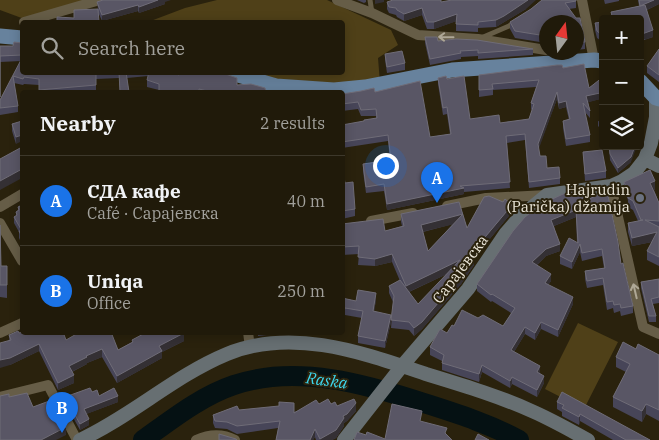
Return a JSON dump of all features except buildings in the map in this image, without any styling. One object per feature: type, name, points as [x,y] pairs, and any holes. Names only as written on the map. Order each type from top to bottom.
[{"type":"main road","points":[[2,36],[20,38]]},
{"type":"main road","points":[[238,75],[276,86],[334,90],[364,87],[452,70],[539,59]]},
{"type":"main road","points":[[584,60],[598,61]]},
{"type":"main road","points":[[644,85],[657,99]]},
{"type":"street","points":[[33,20],[100,0]]},
{"type":"street","points":[[337,0],[372,13],[418,35],[478,39],[539,49]]},
{"type":"street","points":[[582,0],[598,61]]},
{"type":"street","points":[[2,36],[20,25]]},
{"type":"street","points":[[439,208],[486,198],[547,194],[611,186],[628,177],[645,159],[654,130],[657,99]]},
{"type":"street","points":[[645,159],[659,166]]},
{"type":"street","points":[[611,186],[643,327],[656,334]]},
{"type":"street","name":"Сарајевска","points":[[344,440],[371,408],[398,371],[480,273],[513,224],[547,194]]},
{"type":"street","points":[[0,207],[20,195]]},
{"type":"street","points":[[362,222],[425,211]]},
{"type":"street","points":[[0,223],[20,258]]},
{"type":"street","points":[[0,333],[20,324]]},
{"type":"street","points":[[248,335],[250,348]]},
{"type":"street","points":[[0,397],[48,385],[78,440],[102,428],[198,368],[229,353],[287,343],[323,345],[359,352],[398,371],[484,393],[526,409],[588,440]]},
{"type":"street","points":[[196,440],[210,435],[227,436],[235,440]]},
{"type":"lane","points":[[370,0],[372,13]]},
{"type":"lane","points":[[478,39],[509,26],[524,16]]},
{"type":"shaded area","points":[[0,0],[92,0],[27,20],[0,10]]},
{"type":"shaded area","points":[[217,0],[327,0],[391,30],[398,45],[378,58],[380,83],[345,90],[242,75],[345,75],[345,20],[153,20],[185,8]]},
{"type":"shaded area","points":[[578,323],[618,342],[584,409],[545,389]]},
{"type":"waterway","name":"Raska","points":[[143,440],[210,395],[234,385],[282,376],[331,379],[380,390],[474,420],[519,440]]},
{"type":"place","name":"Hajrudin (Parička) džamija","points":[[640,198]]},
{"type":"place","name":"СДА кафе","points":[[437,203]]},
{"type":"place","name":"Uniqa","points":[[62,433]]}]
